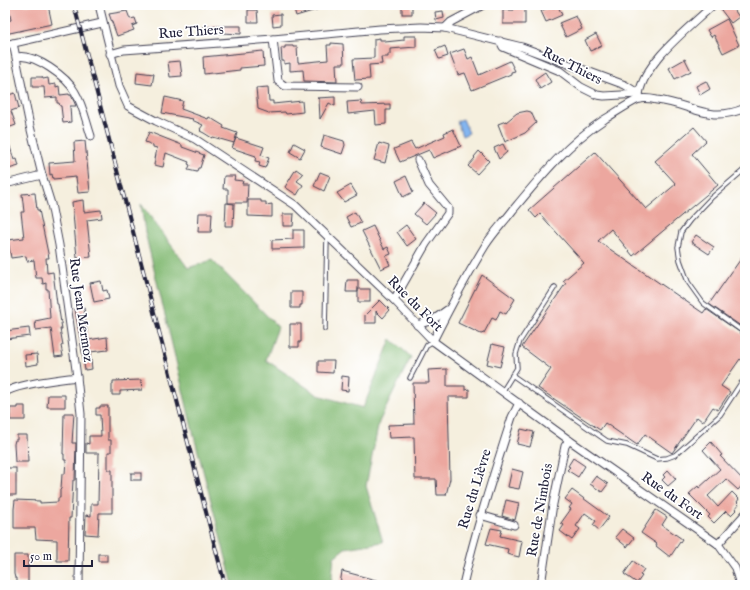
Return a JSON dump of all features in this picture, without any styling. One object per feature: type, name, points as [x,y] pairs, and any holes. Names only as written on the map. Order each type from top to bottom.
[{"type":"street","name":"Rue du Fort","points":[[99,5],[119,86],[128,106],[195,139],[295,205],[394,300],[433,341],[569,440],[718,544],[734,568],[740,585]]},
{"type":"street","points":[[445,28],[451,22],[482,5]]},
{"type":"street","points":[[639,96],[640,86],[655,60],[713,5]]},
{"type":"street","points":[[5,45],[102,22]]},
{"type":"street","name":"Rue Thiers","points":[[110,54],[124,50],[273,39],[380,29],[421,27],[445,28],[500,41],[540,53],[625,85],[639,96]]},
{"type":"street","points":[[273,39],[278,81],[285,86],[358,87]]},
{"type":"street","name":"Rue Thiers","points":[[500,41],[503,48],[560,71],[581,87],[597,95],[639,96]]},
{"type":"street","name":"Rue Jean Mermoz","points":[[13,43],[30,126],[51,204],[59,245],[77,377],[81,414],[79,585]]},
{"type":"street","points":[[17,57],[21,56],[31,58],[46,66],[66,81],[75,91],[91,136]]},
{"type":"street","points":[[639,96],[649,99],[668,101],[712,114],[722,115],[745,108]]},
{"type":"street","points":[[433,341],[449,309],[486,244],[544,173],[559,156],[592,128],[639,96]]},
{"type":"street","points":[[394,300],[426,244],[448,213],[448,208],[429,186],[418,160]]},
{"type":"street","points":[[5,184],[42,175]]},
{"type":"street","points":[[417,325],[433,320],[449,309]]},
{"type":"street","points":[[5,393],[8,389],[24,385],[77,377]]},
{"type":"street","name":"Rue du Lièvre","points":[[463,585],[480,515],[512,417],[519,403]]},
{"type":"street","name":"Rue de Nimbois","points":[[541,585],[553,504],[565,446],[569,440]]},
{"type":"street","points":[[718,544],[745,514]]},
{"type":"street","points":[[480,515],[514,525]]},
{"type":"lane","points":[[745,169],[711,198],[690,220],[681,232],[678,247],[680,260],[688,282],[703,303],[745,333]]},
{"type":"lane","points":[[325,329],[327,237]]},
{"type":"lane","points":[[502,392],[516,368],[516,354],[520,341],[555,287]]},
{"type":"lane","points":[[410,378],[427,345],[433,341]]},
{"type":"lane","points":[[512,375],[607,441],[627,445],[657,459],[675,455],[720,415],[741,383],[745,382]]},
{"type":"green space","points":[[141,204],[188,268],[212,260],[278,327],[266,360],[318,395],[363,408],[391,339],[411,357],[379,422],[366,486],[383,542],[345,548],[334,557],[331,585],[233,585],[195,440],[145,232]]},
{"type":"water","points":[[463,119],[469,133],[462,136],[457,121]]},
{"type":"building","points":[[8,5],[48,5],[52,24],[5,34],[5,22],[11,20]]},
{"type":"building","points":[[293,5],[326,5],[326,7],[296,16]]},
{"type":"building","points":[[402,5],[412,5],[412,14],[402,14]]},
{"type":"building","points":[[728,5],[731,5],[739,17],[731,23],[721,10]]},
{"type":"building","points":[[552,6],[553,8],[558,6],[562,15],[546,22],[541,11]]},
{"type":"building","points":[[514,7],[525,7],[525,24],[503,24],[503,10],[514,10]]},
{"type":"building","points":[[248,10],[257,10],[258,22],[248,22]]},
{"type":"building","points":[[127,11],[130,19],[135,18],[137,24],[132,26],[134,30],[117,36],[109,14]]},
{"type":"building","points":[[443,11],[444,18],[436,20],[435,12]]},
{"type":"building","points":[[281,14],[281,25],[273,26],[272,15]]},
{"type":"building","points":[[576,16],[582,29],[566,37],[559,23]]},
{"type":"building","points":[[727,19],[739,45],[723,53],[714,35],[711,37],[707,30]]},
{"type":"building","points":[[241,26],[241,34],[203,32],[203,27]]},
{"type":"building","points":[[596,34],[602,46],[590,51],[585,40]]},
{"type":"building","points":[[404,36],[416,36],[416,47],[390,49],[390,54],[388,54],[388,57],[381,57],[382,64],[369,65],[370,79],[355,80],[353,59],[374,58],[374,39],[380,38],[380,40],[385,40],[385,42],[404,40]]},
{"type":"building","points":[[331,43],[343,44],[344,64],[336,64],[337,82],[304,81],[303,70],[290,71],[290,63],[284,64],[284,61],[282,61],[281,48],[285,48],[285,46],[297,47],[298,63],[328,60],[327,45],[331,45]]},
{"type":"building","points":[[445,46],[448,56],[439,59],[435,50]]},
{"type":"building","points":[[464,49],[468,59],[472,57],[479,75],[510,61],[515,71],[472,90],[465,73],[458,75],[450,54]]},
{"type":"building","points":[[263,51],[264,66],[204,74],[203,57]]},
{"type":"building","points":[[685,59],[691,71],[675,79],[669,68]]},
{"type":"building","points":[[180,61],[182,76],[170,77],[168,62]]},
{"type":"building","points":[[137,72],[154,74],[152,85],[136,83]]},
{"type":"building","points":[[545,72],[551,82],[540,89],[535,79]]},
{"type":"building","points":[[32,77],[42,77],[43,79],[48,78],[49,85],[56,84],[56,87],[59,86],[60,95],[71,95],[76,106],[70,106],[71,122],[63,123],[61,106],[57,103],[57,97],[45,98],[44,87],[32,87]]},
{"type":"building","points":[[706,81],[710,89],[700,95],[696,86]]},
{"type":"building","points":[[268,87],[269,101],[273,101],[273,104],[302,101],[303,112],[286,114],[285,112],[269,113],[258,109],[256,88]]},
{"type":"building","points":[[15,93],[19,108],[11,111],[16,125],[5,129],[5,96]]},
{"type":"building","points":[[165,97],[183,101],[181,109],[208,119],[209,117],[224,126],[223,128],[237,133],[234,143],[212,138],[200,131],[203,125],[192,120],[193,119],[162,113]]},
{"type":"building","points":[[335,97],[335,106],[329,103],[320,119],[319,99],[317,98]]},
{"type":"building","points":[[361,101],[362,105],[390,104],[390,110],[386,110],[386,124],[376,125],[375,111],[348,114],[347,102]]},
{"type":"building","points":[[527,111],[531,112],[536,123],[525,133],[505,142],[498,124],[506,122],[517,113]]},
{"type":"building","points":[[694,127],[706,141],[692,154],[718,185],[633,256],[611,229],[598,241],[703,313],[706,309],[745,336],[745,363],[740,359],[721,386],[730,392],[718,410],[713,407],[703,422],[697,417],[672,453],[645,434],[637,445],[605,423],[600,430],[538,388],[551,369],[522,347],[566,283],[563,281],[584,263],[540,214],[536,218],[529,210],[595,152],[646,209],[676,184],[655,161]]},
{"type":"building","points":[[453,129],[461,146],[433,158],[429,150],[400,162],[394,149],[411,142],[415,149],[445,136],[444,133]]},
{"type":"building","points":[[149,132],[204,155],[200,168],[198,168],[197,172],[188,170],[190,165],[188,164],[189,162],[166,153],[163,167],[154,165],[157,148],[145,142]]},
{"type":"building","points":[[324,135],[344,141],[345,145],[342,154],[321,147]]},
{"type":"building","points":[[7,137],[14,160],[17,159],[19,166],[5,170],[5,138]]},
{"type":"building","points":[[236,138],[264,147],[261,155],[269,158],[265,168],[259,166],[260,162],[255,161],[256,156],[232,148]]},
{"type":"building","points":[[85,141],[90,192],[78,193],[76,177],[53,179],[52,174],[50,175],[49,163],[75,161],[74,142]]},
{"type":"building","points":[[294,143],[305,149],[300,158],[290,152]]},
{"type":"building","points":[[379,143],[389,146],[385,163],[374,160]]},
{"type":"building","points":[[503,144],[507,152],[499,159],[494,148]]},
{"type":"building","points":[[479,151],[489,161],[477,174],[468,166]]},
{"type":"building","points":[[296,169],[303,174],[297,181],[303,185],[297,195],[285,187]]},
{"type":"building","points":[[320,172],[330,176],[324,191],[314,186]]},
{"type":"building","points":[[224,176],[235,176],[234,180],[243,181],[242,184],[248,184],[247,203],[228,203],[228,189],[223,189]]},
{"type":"building","points":[[406,176],[413,192],[403,197],[396,181]]},
{"type":"building","points":[[351,185],[357,195],[344,202],[337,193]]},
{"type":"building","points":[[35,193],[37,210],[39,210],[49,258],[46,258],[47,273],[53,272],[62,329],[60,329],[63,345],[61,346],[63,356],[55,357],[51,328],[36,330],[35,321],[50,318],[48,289],[46,289],[46,283],[43,284],[42,278],[36,278],[34,260],[27,261],[26,256],[11,258],[8,240],[24,238],[21,212],[24,212],[22,194]]},
{"type":"building","points":[[83,200],[84,212],[101,210],[102,218],[87,220],[91,257],[77,258],[72,202]]},
{"type":"building","points":[[248,200],[261,200],[261,202],[266,202],[266,205],[272,204],[272,217],[248,216]]},
{"type":"building","points":[[226,203],[234,204],[233,226],[225,226]]},
{"type":"building","points":[[424,203],[436,213],[426,224],[414,214]]},
{"type":"building","points":[[355,212],[361,223],[351,227],[346,217]]},
{"type":"building","points":[[199,213],[212,213],[211,232],[198,232]]},
{"type":"building","points":[[283,214],[294,214],[293,226],[283,226]]},
{"type":"building","points":[[406,225],[416,239],[407,246],[397,232]]},
{"type":"building","points":[[373,226],[384,249],[388,247],[391,254],[386,256],[390,265],[381,269],[362,231]]},
{"type":"building","points":[[293,230],[304,230],[304,248],[272,249],[272,240],[293,239]]},
{"type":"building","points":[[696,235],[714,247],[709,254],[691,242]]},
{"type":"building","points":[[745,253],[745,329],[709,304]]},
{"type":"building","points":[[482,275],[515,299],[506,314],[500,311],[496,320],[492,318],[484,333],[481,334],[458,323]]},
{"type":"building","points":[[347,280],[358,280],[358,292],[346,292]]},
{"type":"building","points":[[101,281],[103,291],[107,290],[109,299],[94,302],[90,283]]},
{"type":"building","points":[[358,289],[370,289],[370,302],[358,302]]},
{"type":"building","points":[[291,292],[302,292],[302,305],[300,305],[300,308],[291,308]]},
{"type":"building","points":[[380,300],[390,310],[383,318],[376,311],[376,323],[365,323],[365,315]]},
{"type":"building","points":[[84,308],[88,340],[107,337],[108,350],[90,352],[92,369],[85,370],[75,309]]},
{"type":"building","points":[[290,324],[301,324],[301,342],[299,342],[299,347],[290,347]]},
{"type":"building","points":[[29,328],[30,336],[5,339],[5,331]]},
{"type":"building","points":[[492,344],[505,347],[500,367],[487,364]]},
{"type":"building","points":[[37,354],[38,364],[26,366],[25,355]]},
{"type":"building","points":[[318,361],[334,361],[333,373],[318,372]]},
{"type":"building","points":[[447,369],[447,386],[465,386],[465,390],[469,389],[469,397],[448,397],[450,479],[446,495],[437,495],[436,479],[415,479],[414,437],[389,438],[388,425],[414,424],[413,383],[429,383],[428,370]]},
{"type":"building","points":[[342,376],[349,377],[348,391],[341,390]]},
{"type":"building","points":[[141,380],[142,390],[120,391],[120,395],[112,395],[113,381]]},
{"type":"building","points":[[48,395],[65,395],[65,407],[47,407]]},
{"type":"building","points":[[18,406],[25,406],[25,420],[10,420],[10,408],[18,408]]},
{"type":"building","points":[[100,406],[108,406],[108,440],[111,440],[111,452],[108,452],[108,470],[112,470],[112,513],[99,513],[98,535],[85,534],[86,515],[91,516],[91,504],[98,504],[99,453],[86,453],[86,443],[89,444],[89,436],[101,436],[100,415],[96,415],[96,408],[100,408]]},
{"type":"building","points":[[64,413],[74,413],[72,443],[76,443],[75,480],[73,480],[71,518],[69,518],[68,561],[57,561],[57,540],[36,539],[35,528],[14,528],[14,509],[15,500],[40,501],[40,503],[58,502],[58,498],[60,498],[62,474],[65,474],[66,460],[64,460],[63,454]]},
{"type":"building","points":[[521,429],[534,432],[530,447],[517,444]]},
{"type":"building","points":[[17,435],[27,435],[28,462],[15,462],[14,444],[15,440],[17,440]]},
{"type":"building","points":[[711,442],[722,455],[720,456],[745,482],[738,490],[726,479],[708,496],[718,507],[732,492],[739,499],[737,502],[739,504],[735,509],[736,510],[731,515],[726,511],[714,523],[708,517],[710,515],[689,494],[698,486],[699,488],[720,469],[703,450]]},
{"type":"building","points":[[573,458],[585,466],[578,477],[567,470],[570,467],[568,466]]},
{"type":"building","points":[[5,468],[16,468],[16,495],[5,495]]},
{"type":"building","points":[[512,469],[523,472],[519,489],[508,487]]},
{"type":"building","points":[[668,470],[676,479],[668,486],[662,480],[665,477],[663,475]]},
{"type":"building","points":[[131,473],[141,473],[141,480],[131,480]]},
{"type":"building","points":[[596,476],[608,484],[602,492],[590,484]]},
{"type":"building","points":[[572,490],[609,517],[599,530],[593,525],[596,521],[585,513],[576,526],[580,529],[572,540],[560,531],[564,525],[561,523],[571,509],[569,508],[572,504],[565,499]]},
{"type":"building","points":[[506,500],[519,503],[515,520],[502,516]]},
{"type":"building","points":[[656,510],[667,517],[662,525],[682,539],[670,557],[656,546],[657,544],[641,533]]},
{"type":"building","points":[[491,528],[502,530],[500,536],[522,541],[519,557],[507,554],[508,549],[486,544]]},
{"type":"building","points":[[622,529],[634,538],[627,547],[615,537]]},
{"type":"building","points":[[98,554],[107,554],[107,561],[98,561]]},
{"type":"building","points":[[14,555],[28,555],[28,583],[17,583],[17,578],[15,578],[14,574]]},
{"type":"building","points":[[633,561],[644,569],[640,575],[642,576],[637,583],[624,574]]},
{"type":"building","points":[[342,571],[387,583],[386,585],[340,585]]},
{"type":"railway","points":[[74,5],[225,585]]}]
